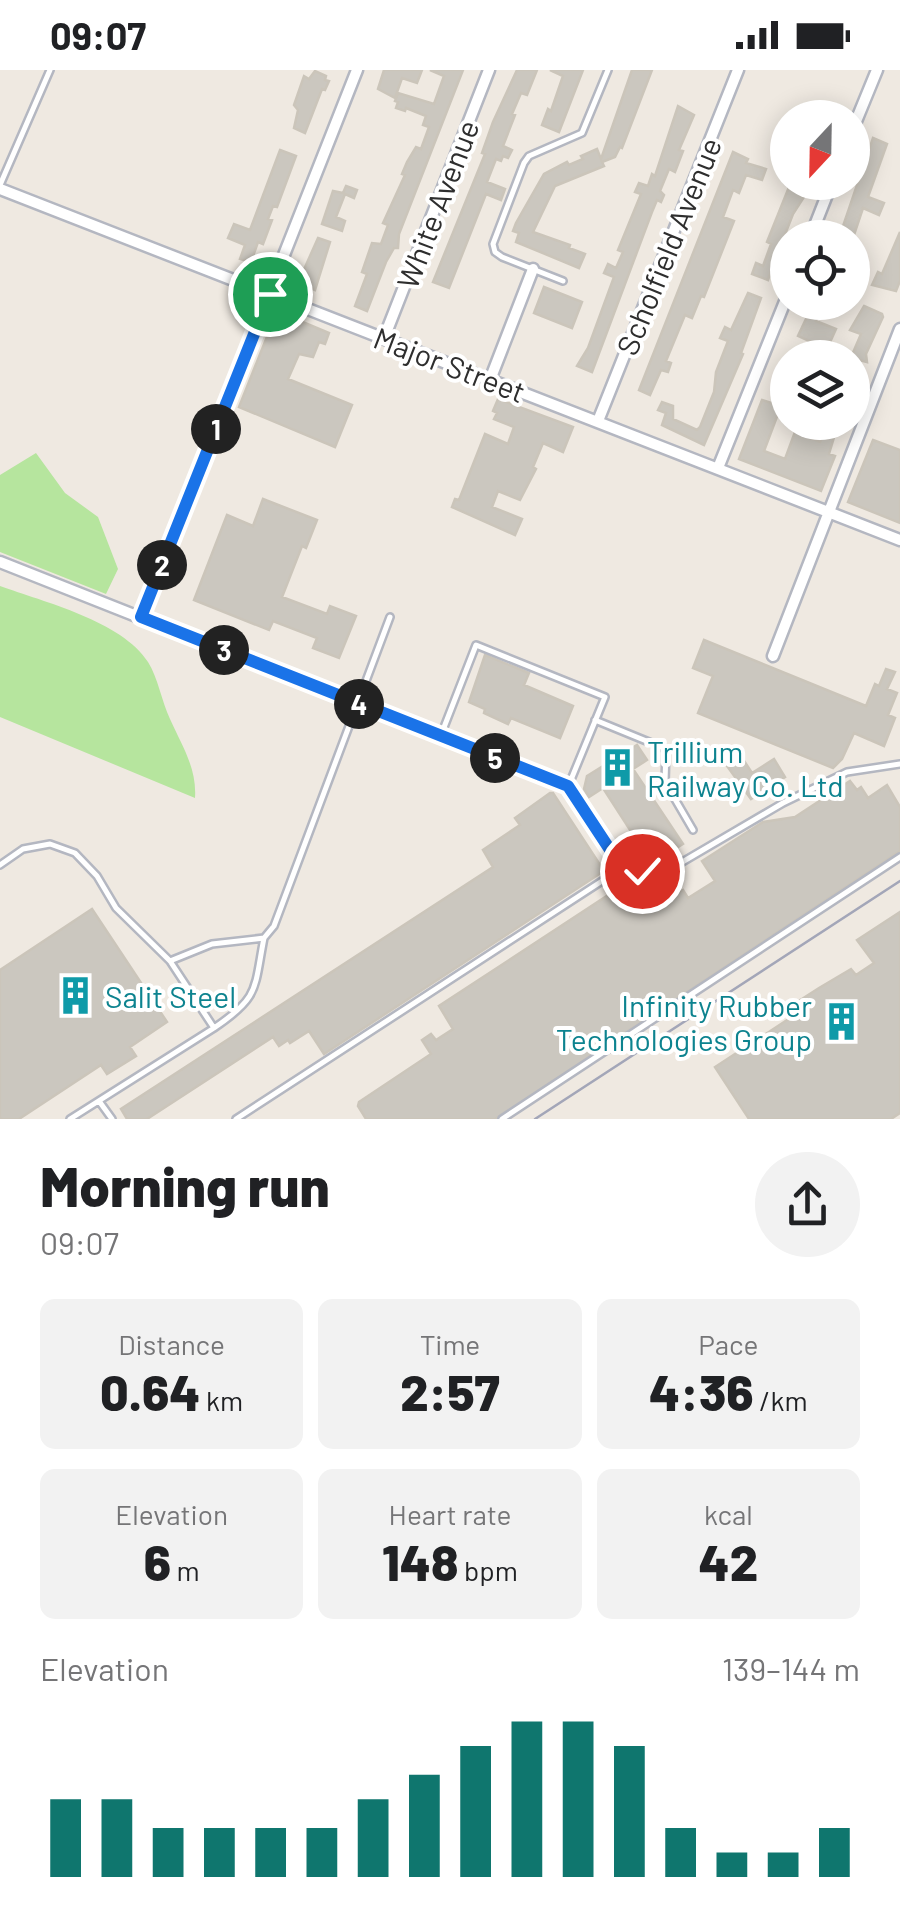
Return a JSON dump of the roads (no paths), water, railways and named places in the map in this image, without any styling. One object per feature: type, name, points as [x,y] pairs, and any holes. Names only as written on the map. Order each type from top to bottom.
[{"type":"street","points":[[141,617],[357,70]]},
{"type":"street","name":"White Avenue","points":[[384,338],[489,70]]},
{"type":"street","name":"Scholfield Avenue","points":[[598,422],[738,70]]},
{"type":"street","points":[[865,100],[877,70]]},
{"type":"street","name":"Major Street","points":[[0,187],[900,540]]},
{"type":"street","points":[[490,380],[533,269]]},
{"type":"street","points":[[718,468],[778,320]]},
{"type":"street","points":[[772,656],[900,329]]},
{"type":"street","points":[[886,364],[900,369]]},
{"type":"street","points":[[0,562],[571,790]]},
{"type":"lane","points":[[0,187],[50,70]]},
{"type":"lane","points":[[563,281],[495,252],[495,234],[524,163],[530,156],[582,133],[608,70]]},
{"type":"lane","points":[[70,1119],[244,1008],[254,988],[264,938],[274,926],[390,617]]},
{"type":"lane","points":[[440,736],[476,645],[604,697],[571,790],[622,868]]},
{"type":"lane","points":[[595,720],[666,748],[665,782],[693,830]]},
{"type":"lane","points":[[236,1119],[622,868],[656,874],[668,871],[847,772],[900,764]]},
{"type":"lane","points":[[0,864],[23,849],[37,846],[50,844],[75,852],[97,876],[116,908],[170,961],[214,1028]]},
{"type":"lane","points":[[502,1119],[900,857]]},
{"type":"lane","points":[[170,961],[212,944],[264,938]]},
{"type":"lane","points":[[99,1101],[112,1119]]},
{"type":"railway","points":[[535,1119],[900,881]]},
{"type":"place","name":"Trillium Railway Co. Ltd","points":[[617,768]]},
{"type":"place","name":"Salit Steel","points":[[75,996]]},
{"type":"place","name":"Infinity Rubber Technologies Group","points":[[842,1022]]}]
